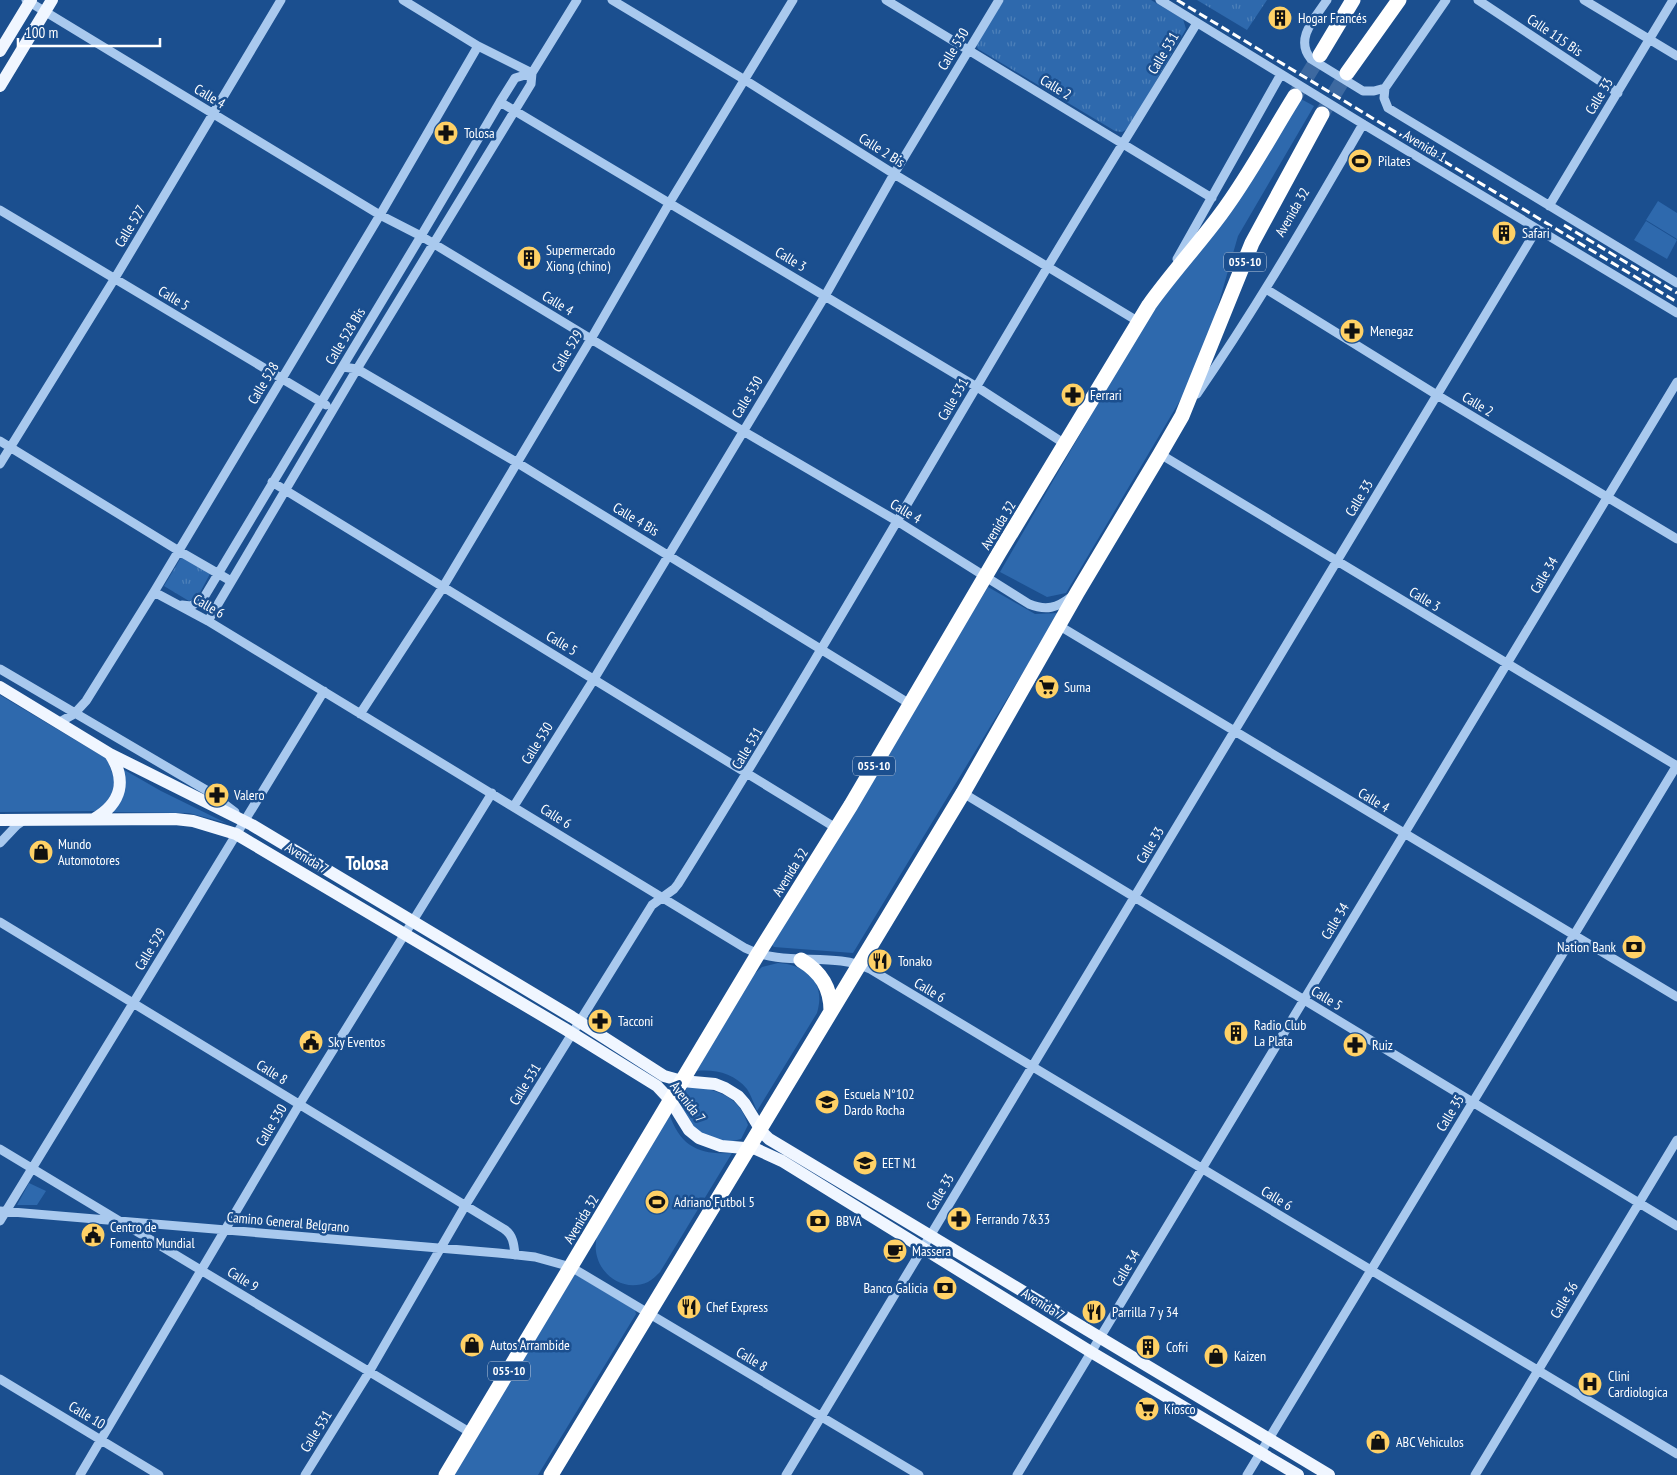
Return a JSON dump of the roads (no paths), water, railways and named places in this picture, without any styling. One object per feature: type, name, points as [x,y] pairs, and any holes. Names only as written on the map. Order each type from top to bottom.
[{"type":"highway","points":[[1320,55],[1353,0]]},
{"type":"highway","points":[[1347,73],[1399,0]]},
{"type":"highway","name":"Avenida 32","points":[[446,1475],[1139,322],[1162,286],[1220,216],[1295,96]]},
{"type":"highway","name":"Avenida 32","points":[[551,1475],[963,793],[1077,593],[1182,416],[1252,243],[1322,114]]},
{"type":"highway","points":[[801,960],[815,970],[825,982],[830,997],[831,1011]]},
{"type":"main road","points":[[0,86],[52,0]]},
{"type":"main road","points":[[0,51],[29,1]]},
{"type":"main road","name":"Avenida 7","points":[[0,687],[110,754],[244,821],[579,1022],[664,1076],[682,1081],[704,1082],[725,1088],[738,1096],[745,1104],[769,1139],[1091,1352],[1298,1475]]},
{"type":"main road","points":[[94,819],[104,813],[118,796],[120,774],[110,754]]},
{"type":"main road","name":"Avenida 7","points":[[0,820],[185,820],[236,834],[657,1086],[671,1101],[685,1124],[697,1136],[721,1146],[748,1148],[763,1152],[782,1162],[1100,1338],[1329,1475]]},
{"type":"street","name":"Calle 527","points":[[0,464],[115,278],[281,0]]},
{"type":"street","points":[[403,0],[478,46],[532,73]]},
{"type":"street","name":"Calle 528 Bis","points":[[208,621],[357,369],[531,84],[532,73],[577,0]]},
{"type":"street","name":"Calle 2 Bis","points":[[612,0],[1139,322]]},
{"type":"street","name":"Calle 529","points":[[360,714],[443,587],[591,339],[670,202],[793,0]]},
{"type":"street","name":"Calle 2","points":[[886,0],[1212,198]]},
{"type":"street","name":"Calle 530","points":[[514,806],[594,679],[825,296],[894,174],[999,0]]},
{"type":"street","name":"Avenida 1","points":[[1160,0],[1677,313]]},
{"type":"street","points":[[1327,0],[1306,33],[1304,47],[1311,59],[1358,89],[1369,91],[1385,88],[1446,0]]},
{"type":"street","name":"Calle 115 Bis","points":[[1478,0],[1618,93]]},
{"type":"street","points":[[1584,0],[1677,56]]},
{"type":"street","name":"Calle 33","points":[[1549,206],[1673,0]]},
{"type":"street","name":"Calle 4","points":[[29,1],[380,215],[421,236],[743,431],[898,521],[1038,608],[1055,607],[1077,593]]},
{"type":"street","name":"Calle 531","points":[[305,1475],[466,1206],[652,905],[678,884],[748,773],[1048,266],[1197,23]]},
{"type":"street","name":"Calle 528","points":[[58,723],[74,714],[86,701],[154,592],[380,215],[478,46]]},
{"type":"street","name":"Calle 528 Bis","points":[[178,604],[191,606],[203,599],[515,78],[532,73]]},
{"type":"street","name":"Avenida 32","points":[[1162,286],[1281,74]]},
{"type":"street","name":"Avenida 1","points":[[1385,88],[1385,103],[1392,111],[1677,283]]},
{"type":"street","name":"Calle 3","points":[[500,102],[670,202],[976,387],[1065,444]]},
{"type":"street","name":"Avenida 32","points":[[1182,416],[1266,289],[1362,124]]},
{"type":"street","name":"Calle 5","points":[[0,210],[333,410]]},
{"type":"street","name":"Calle 33","points":[[786,1475],[1537,229]]},
{"type":"street","name":"Calle 2","points":[[1266,289],[1437,395],[1677,539]]},
{"type":"street","name":"Calle 4 Bis","points":[[342,367],[357,369],[516,462],[910,704]]},
{"type":"street","name":"Calle 34","points":[[1017,1475],[1677,382]]},
{"type":"street","points":[[0,441],[231,581]]},
{"type":"street","name":"Calle 3","points":[[1160,454],[1677,765]]},
{"type":"street","name":"Calle 5","points":[[272,482],[836,828]]},
{"type":"street","name":"Calle 6","points":[[154,592],[208,621],[738,944],[758,954],[770,957],[842,962],[870,969],[1677,1454]]},
{"type":"street","name":"Calle 4","points":[[1058,626],[1677,997]]},
{"type":"street","name":"Avenida 7","points":[[0,669],[206,790],[244,821]]},
{"type":"street","name":"Calle 529","points":[[0,1221],[3,1211],[32,1168],[324,691]]},
{"type":"street","name":"Calle 35","points":[[1248,1475],[1677,765]]},
{"type":"street","name":"Calle 530","points":[[80,1475],[202,1270],[223,1230],[492,793]]},
{"type":"street","name":"Calle 5","points":[[963,793],[1677,1226]]},
{"type":"street","points":[[0,843],[12,829],[24,820]]},
{"type":"street","name":"Calle 8","points":[[0,922],[509,1232],[515,1255]]},
{"type":"street","name":"Calle 36","points":[[1475,1475],[1677,1140]]},
{"type":"street","name":"Calle 9","points":[[0,1149],[471,1433]]},
{"type":"street","name":"Camino General Belgrano","points":[[3,1211],[515,1255],[553,1261],[571,1267]]},
{"type":"street","name":"Calle 8","points":[[571,1267],[919,1475]]},
{"type":"street","name":"Calle 10","points":[[0,1379],[159,1475]]},
{"type":"tunnel","points":[[1295,96],[1320,55]]},
{"type":"tunnel","points":[[1322,114],[1347,73]]},
{"type":"railway","points":[[1177,0],[1677,302]]},
{"type":"railway","points":[[1564,225],[1677,293]]},
{"type":"place","name":"Hogar Francés","points":[[1280,18]]},
{"type":"place","name":"Tolosa","points":[[446,133]]},
{"type":"place","name":"Pilates","points":[[1360,161]]},
{"type":"place","name":"Safari","points":[[1504,233]]},
{"type":"place","name":"Supermercado Xiong (chino)","points":[[529,258]]},
{"type":"place","name":"Menegaz","points":[[1352,331]]},
{"type":"place","name":"Ferrari","points":[[1073,395]]},
{"type":"place","name":"Suma","points":[[1047,687]]},
{"type":"place","name":"Valero","points":[[217,795]]},
{"type":"place","name":"Mundo Automotores","points":[[41,852]]},
{"type":"place","name":"Nation Bank","points":[[1634,947]]},
{"type":"place","name":"Tonako","points":[[880,961]]},
{"type":"place","name":"Tacconi","points":[[600,1021]]},
{"type":"place","name":"Radio Club La Plata","points":[[1236,1033]]},
{"type":"place","name":"Sky Eventos","points":[[311,1042]]},
{"type":"place","name":"Ruiz","points":[[1355,1045]]},
{"type":"place","name":"Escuela N°102 Dardo Rocha","points":[[827,1102]]},
{"type":"place","name":"EET N1","points":[[865,1163]]},
{"type":"place","name":"Adriano Futbol 5","points":[[657,1202]]},
{"type":"place","name":"Ferrando 7&33","points":[[959,1219]]},
{"type":"place","name":"BBVA","points":[[818,1221]]},
{"type":"place","name":"Centro de Fomento Mundial","points":[[93,1235]]},
{"type":"place","name":"Massera","points":[[895,1251]]},
{"type":"place","name":"Banco Galicia","points":[[945,1288]]},
{"type":"place","name":"Chef Express","points":[[689,1307]]},
{"type":"place","name":"Parrilla 7 y 34","points":[[1094,1312]]},
{"type":"place","name":"Autos Arrambide","points":[[472,1345]]},
{"type":"place","name":"Cofri","points":[[1148,1347]]},
{"type":"place","name":"Kaizen","points":[[1216,1356]]},
{"type":"place","name":"Clini Cardiologica","points":[[1590,1384]]},
{"type":"place","name":"Kiosco","points":[[1147,1409]]},
{"type":"place","name":"ABC Vehiculos","points":[[1378,1442]]},
{"type":"district","name":"Tolosa","points":[[367,863]]}]
